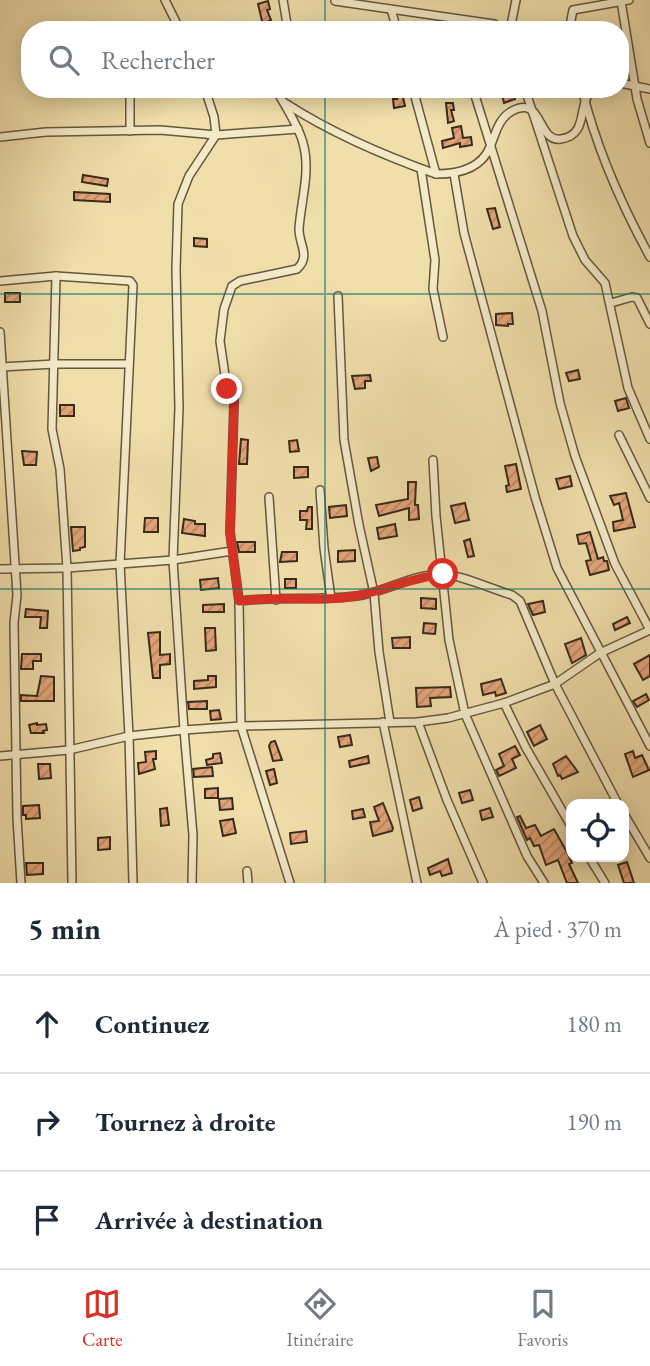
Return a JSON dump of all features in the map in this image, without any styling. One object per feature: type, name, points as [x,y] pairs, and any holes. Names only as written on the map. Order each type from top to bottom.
[{"type":"street","points":[[165,0],[176,21]]},
{"type":"street","points":[[283,0],[286,21]]},
{"type":"street","points":[[512,21],[516,0]]},
{"type":"street","points":[[335,1],[473,21]]},
{"type":"street","points":[[572,21],[573,10],[625,1],[628,21]]},
{"type":"street","points":[[391,9],[394,21]]},
{"type":"street","points":[[629,32],[637,99],[650,143]]},
{"type":"street","points":[[629,85],[650,89]]},
{"type":"street","points":[[130,98],[130,131]]},
{"type":"street","points":[[192,883],[193,835],[173,560],[179,408],[178,204],[189,176],[216,135],[208,98]]},
{"type":"street","points":[[280,98],[298,129],[306,153],[299,231],[305,255],[303,263],[288,272],[235,283],[229,290],[220,341],[227,389],[234,397],[230,533],[239,601],[241,726],[290,883]]},
{"type":"street","points":[[415,98],[436,174]]},
{"type":"street","points":[[0,757],[69,750],[129,736],[184,730],[418,722],[465,714],[555,684],[600,653],[650,630],[615,565],[575,456],[560,403],[542,311],[476,98]]},
{"type":"street","points":[[528,98],[573,236],[585,260],[605,283],[628,388],[650,439]]},
{"type":"street","points":[[282,101],[314,122],[370,150],[436,174],[454,174],[476,164],[490,148],[494,132],[510,112],[519,108],[531,110],[541,120],[547,135],[555,140],[564,139],[575,132],[583,121],[585,99]]},
{"type":"street","points":[[585,99],[610,174],[650,257]]},
{"type":"street","points":[[0,137],[46,132],[160,130],[216,135],[298,129]]},
{"type":"street","points":[[421,169],[435,260],[433,289],[443,337]]},
{"type":"street","points":[[454,174],[464,233],[557,568],[650,746]]},
{"type":"street","points":[[55,276],[52,429],[60,469],[67,568],[72,883]]},
{"type":"street","points":[[0,281],[55,276],[130,281],[134,291],[120,564],[134,852],[133,883]]},
{"type":"street","points":[[338,296],[344,440],[374,593],[386,722],[417,883]]},
{"type":"street","points":[[611,303],[638,298],[650,324]]},
{"type":"street","points":[[0,331],[17,595],[14,622],[21,883]]},
{"type":"street","points":[[2,367],[129,364]]},
{"type":"street","points":[[619,435],[650,498]]},
{"type":"street","points":[[433,460],[449,640],[465,714],[527,856],[544,883]]},
{"type":"street","points":[[320,490],[331,598]]},
{"type":"street","points":[[269,497],[276,600]]},
{"type":"street","points":[[0,569],[67,568],[173,560],[232,551]]},
{"type":"street","points":[[239,601],[261,598],[331,598],[374,593],[417,577],[443,574],[512,595],[520,601],[555,684],[615,799]]},
{"type":"street","points":[[504,703],[526,748],[566,817]]},
{"type":"street","points":[[418,722],[482,883]]},
{"type":"street","points":[[629,822],[650,858]]},
{"type":"street","points":[[592,862],[605,883]]},
{"type":"street","points":[[247,871],[248,883]]},
{"type":"building","points":[[268,1],[270,9],[267,10],[271,20],[262,21],[258,4]]},
{"type":"building","points":[[403,98],[405,106],[394,108],[393,99]]},
{"type":"building","points":[[503,98],[515,98],[515,99],[504,103]]},
{"type":"building","points":[[446,103],[453,103],[454,110],[451,110],[454,121],[448,123]]},
{"type":"building","points":[[461,126],[463,138],[471,137],[472,145],[460,147],[460,143],[443,148],[442,141],[454,138],[452,128]]},
{"type":"building","points":[[83,175],[108,179],[107,186],[82,182]]},
{"type":"building","points":[[74,192],[110,194],[110,202],[74,200]]},
{"type":"building","points":[[495,208],[500,227],[493,229],[487,209]]},
{"type":"building","points":[[194,238],[207,239],[207,247],[194,246]]},
{"type":"building","points":[[5,293],[20,293],[20,302],[5,302]]},
{"type":"building","points":[[512,313],[513,324],[496,325],[496,314]]},
{"type":"building","points":[[578,370],[580,379],[569,381],[566,373]]},
{"type":"building","points":[[370,375],[371,381],[365,381],[365,388],[355,389],[352,376]]},
{"type":"building","points":[[626,398],[629,408],[618,411],[615,401]]},
{"type":"building","points":[[60,405],[74,405],[74,416],[60,416]]},
{"type":"building","points":[[241,439],[248,440],[247,464],[239,464]]},
{"type":"building","points":[[297,440],[299,451],[290,452],[289,441]]},
{"type":"building","points":[[22,451],[37,452],[36,465],[24,465]]},
{"type":"building","points":[[377,457],[379,467],[371,471],[368,458]]},
{"type":"building","points":[[516,464],[521,489],[507,492],[506,486],[509,485],[505,466]]},
{"type":"building","points":[[294,467],[308,467],[308,477],[294,478]]},
{"type":"building","points":[[570,476],[572,486],[559,489],[556,479]]},
{"type":"building","points":[[408,482],[416,482],[415,505],[418,505],[419,519],[409,520],[409,508],[379,516],[376,505],[408,499]]},
{"type":"building","points":[[626,493],[635,527],[614,531],[613,522],[623,520],[619,503],[614,505],[610,496]]},
{"type":"building","points":[[465,503],[469,520],[455,523],[451,506]]},
{"type":"building","points":[[346,505],[347,516],[330,518],[329,507]]},
{"type":"building","points":[[308,507],[312,507],[312,529],[306,529],[307,520],[300,520],[300,511],[307,511]]},
{"type":"building","points":[[145,518],[158,518],[158,532],[144,532]]},
{"type":"building","points":[[184,519],[195,521],[195,524],[205,524],[205,536],[182,533]]},
{"type":"building","points":[[395,524],[397,536],[379,539],[377,528]]},
{"type":"building","points":[[71,527],[85,527],[85,547],[80,550],[73,551]]},
{"type":"building","points":[[590,532],[598,559],[603,557],[604,561],[607,561],[609,570],[590,575],[586,561],[591,560],[586,543],[579,544],[577,535]]},
{"type":"building","points":[[470,539],[474,556],[468,557],[464,541]]},
{"type":"building","points":[[237,542],[255,542],[255,552],[239,552]]},
{"type":"building","points":[[355,550],[355,561],[338,562],[338,551]]},
{"type":"building","points":[[282,552],[297,552],[297,561],[280,562]]},
{"type":"building","points":[[218,578],[219,588],[201,590],[200,580]]},
{"type":"building","points":[[285,579],[296,579],[296,588],[285,588]]},
{"type":"building","points":[[421,598],[436,599],[436,609],[421,608]]},
{"type":"building","points":[[543,601],[545,612],[533,615],[528,604]]},
{"type":"building","points":[[224,604],[224,612],[203,612],[203,605]]},
{"type":"building","points":[[26,609],[48,611],[47,628],[40,628],[41,617],[25,617]]},
{"type":"building","points":[[627,617],[630,623],[615,630],[613,624]]},
{"type":"building","points":[[424,623],[436,624],[435,634],[423,633]]},
{"type":"building","points":[[205,628],[215,628],[216,650],[206,651]]},
{"type":"building","points":[[160,632],[160,655],[170,654],[170,664],[160,665],[160,678],[153,678],[148,633]]},
{"type":"building","points":[[410,637],[410,648],[393,648],[392,638]]},
{"type":"building","points":[[581,638],[586,655],[572,663],[565,644]]},
{"type":"building","points":[[22,654],[41,654],[41,661],[33,661],[33,669],[21,669]]},
{"type":"building","points":[[650,655],[650,676],[643,680],[634,664]]},
{"type":"building","points":[[41,676],[54,677],[54,701],[21,701],[21,695],[37,696]]},
{"type":"building","points":[[208,676],[216,676],[216,687],[194,689],[194,681],[208,680]]},
{"type":"building","points":[[501,679],[506,693],[496,696],[495,692],[483,695],[481,684]]},
{"type":"building","points":[[450,687],[451,697],[430,698],[431,706],[417,707],[416,688]]},
{"type":"building","points":[[646,694],[649,700],[637,707],[633,701]]},
{"type":"building","points":[[207,701],[207,709],[189,709],[188,702]]},
{"type":"building","points":[[219,710],[221,719],[211,720],[210,711]]},
{"type":"building","points":[[46,724],[47,730],[43,731],[44,733],[31,733],[29,725]]},
{"type":"building","points":[[540,725],[547,739],[534,746],[527,732]]},
{"type":"building","points":[[350,735],[352,745],[340,747],[338,737]]},
{"type":"building","points":[[275,741],[282,760],[273,761],[269,746]]},
{"type":"building","points":[[515,746],[520,755],[512,759],[516,768],[499,776],[496,770],[504,766],[499,754]]},
{"type":"building","points":[[156,751],[156,759],[153,759],[155,769],[139,774],[138,763],[146,762],[145,752]]},
{"type":"building","points":[[633,751],[635,758],[642,755],[649,770],[633,777],[625,754]]},
{"type":"building","points":[[220,753],[222,763],[207,765],[206,760],[213,758],[213,754]]},
{"type":"building","points":[[368,756],[369,763],[350,767],[349,761]]},
{"type":"building","points":[[566,756],[578,772],[562,779],[553,764]]},
{"type":"building","points":[[38,764],[50,764],[51,778],[39,779]]},
{"type":"building","points":[[212,767],[213,776],[194,777],[193,769]]},
{"type":"building","points":[[274,769],[277,783],[270,785],[266,771]]},
{"type":"building","points":[[218,788],[218,798],[205,798],[205,789]]},
{"type":"building","points":[[470,790],[473,800],[462,803],[459,793]]},
{"type":"building","points":[[419,797],[422,808],[413,811],[410,800]]},
{"type":"building","points":[[232,798],[233,809],[220,810],[219,799]]},
{"type":"building","points":[[383,803],[393,828],[392,831],[373,836],[370,822],[379,821],[374,807]]},
{"type":"building","points":[[39,805],[40,818],[26,819],[23,806]]},
{"type":"building","points":[[167,808],[169,825],[161,826],[160,809]]},
{"type":"building","points":[[490,808],[493,817],[482,820],[480,811]]},
{"type":"building","points":[[363,809],[365,817],[353,819],[352,811]]},
{"type":"building","points":[[520,816],[526,828],[535,825],[541,836],[554,829],[566,850],[566,862],[572,863],[569,864],[578,883],[567,883],[558,860],[546,865],[539,845],[534,846],[530,838],[527,840],[517,817]]},
{"type":"building","points":[[233,819],[236,833],[223,836],[220,821]]},
{"type":"building","points":[[306,831],[307,842],[291,844],[290,833]]},
{"type":"building","points":[[110,837],[110,849],[98,850],[98,838]]},
{"type":"building","points":[[448,859],[452,873],[442,876],[440,871],[430,875],[428,868]]},
{"type":"building","points":[[627,862],[634,883],[624,883],[618,865]]},
{"type":"building","points":[[26,863],[43,863],[43,874],[27,875]]},
{"type":"route","points":[[227,389],[234,397],[230,533],[239,601],[261,598],[340,598],[374,593],[417,577],[443,574]]}]
